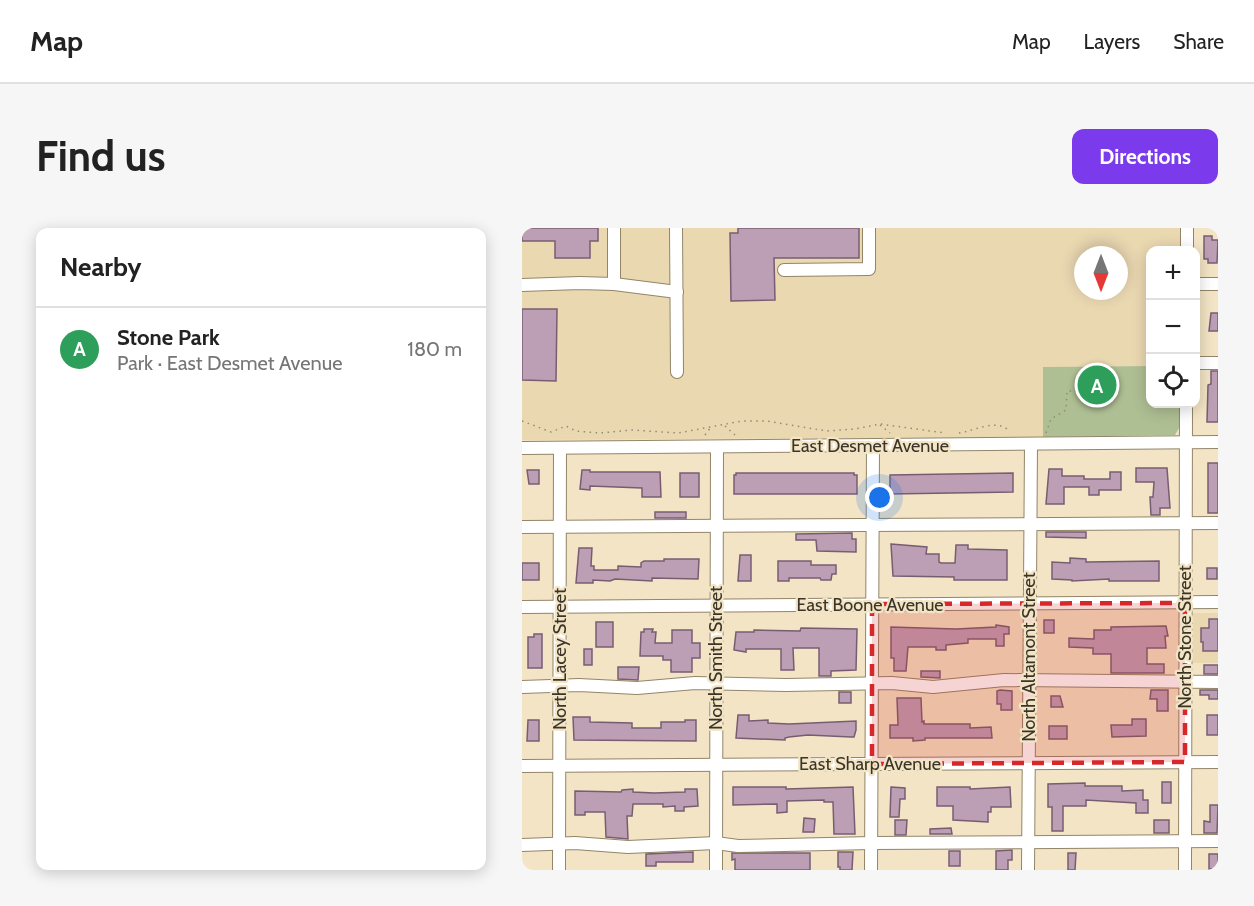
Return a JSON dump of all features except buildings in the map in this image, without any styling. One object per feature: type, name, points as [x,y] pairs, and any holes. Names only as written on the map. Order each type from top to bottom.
[{"type":"street","points":[[614,228],[614,284]]},
{"type":"street","points":[[676,228],[677,372]]},
{"type":"street","points":[[784,270],[869,269],[869,228]]},
{"type":"street","points":[[1187,228],[1187,246]]},
{"type":"street","points":[[522,285],[614,284],[677,292]]},
{"type":"street","points":[[1200,284],[1218,284]]},
{"type":"street","points":[[1200,363],[1218,363]]},
{"type":"street","name":"North Stone Street","points":[[1185,870],[1186,408]]},
{"type":"street","name":"East Desmet Avenue","points":[[522,448],[1218,442]]},
{"type":"street","name":"North Altamont Street","points":[[1028,870],[1031,445]]},
{"type":"street","points":[[872,870],[873,446]]},
{"type":"street","name":"North Smith Street","points":[[716,870],[717,447]]},
{"type":"street","name":"North Lacey Street","points":[[559,870],[560,448]]},
{"type":"street","points":[[522,527],[1218,523]]},
{"type":"street","name":"East Boone Avenue","points":[[522,607],[1218,602]]},
{"type":"street","points":[[522,687],[637,688],[675,683],[786,685],[872,682],[933,687],[1004,680],[1218,682]]},
{"type":"street","name":"East Sharp Avenue","points":[[522,766],[1218,762]]},
{"type":"street","points":[[522,845],[628,847],[716,843],[738,846],[1029,841],[1218,841]]},
{"type":"path","points":[[1046,434],[1051,419],[1066,410],[1067,391],[1086,391],[1086,383],[1092,383]]},
{"type":"path","points":[[522,421],[551,432],[566,426],[576,431],[600,433],[632,430],[678,433],[742,421],[766,421],[827,430],[880,424],[946,433]]},
{"type":"path","points":[[954,433],[996,424],[1003,425],[1009,430],[1011,445]]},
{"type":"path","points":[[724,425],[737,437],[738,447]]},
{"type":"highlighted area","points":[[1185,603],[1185,762],[872,764],[872,604]]},
{"type":"shaded area","points":[[522,228],[1181,228],[1180,246],[1146,246],[1146,366],[1043,367],[1043,437],[522,440]]},
{"type":"shaded area","points":[[1193,613],[1218,613],[1218,663],[1193,663]]},
{"type":"green space","points":[[1146,366],[1146,408],[1179,408],[1179,428],[1175,435],[1043,437],[1043,367]]},
{"type":"place","name":"Stone Park","points":[[1097,385]]}]
